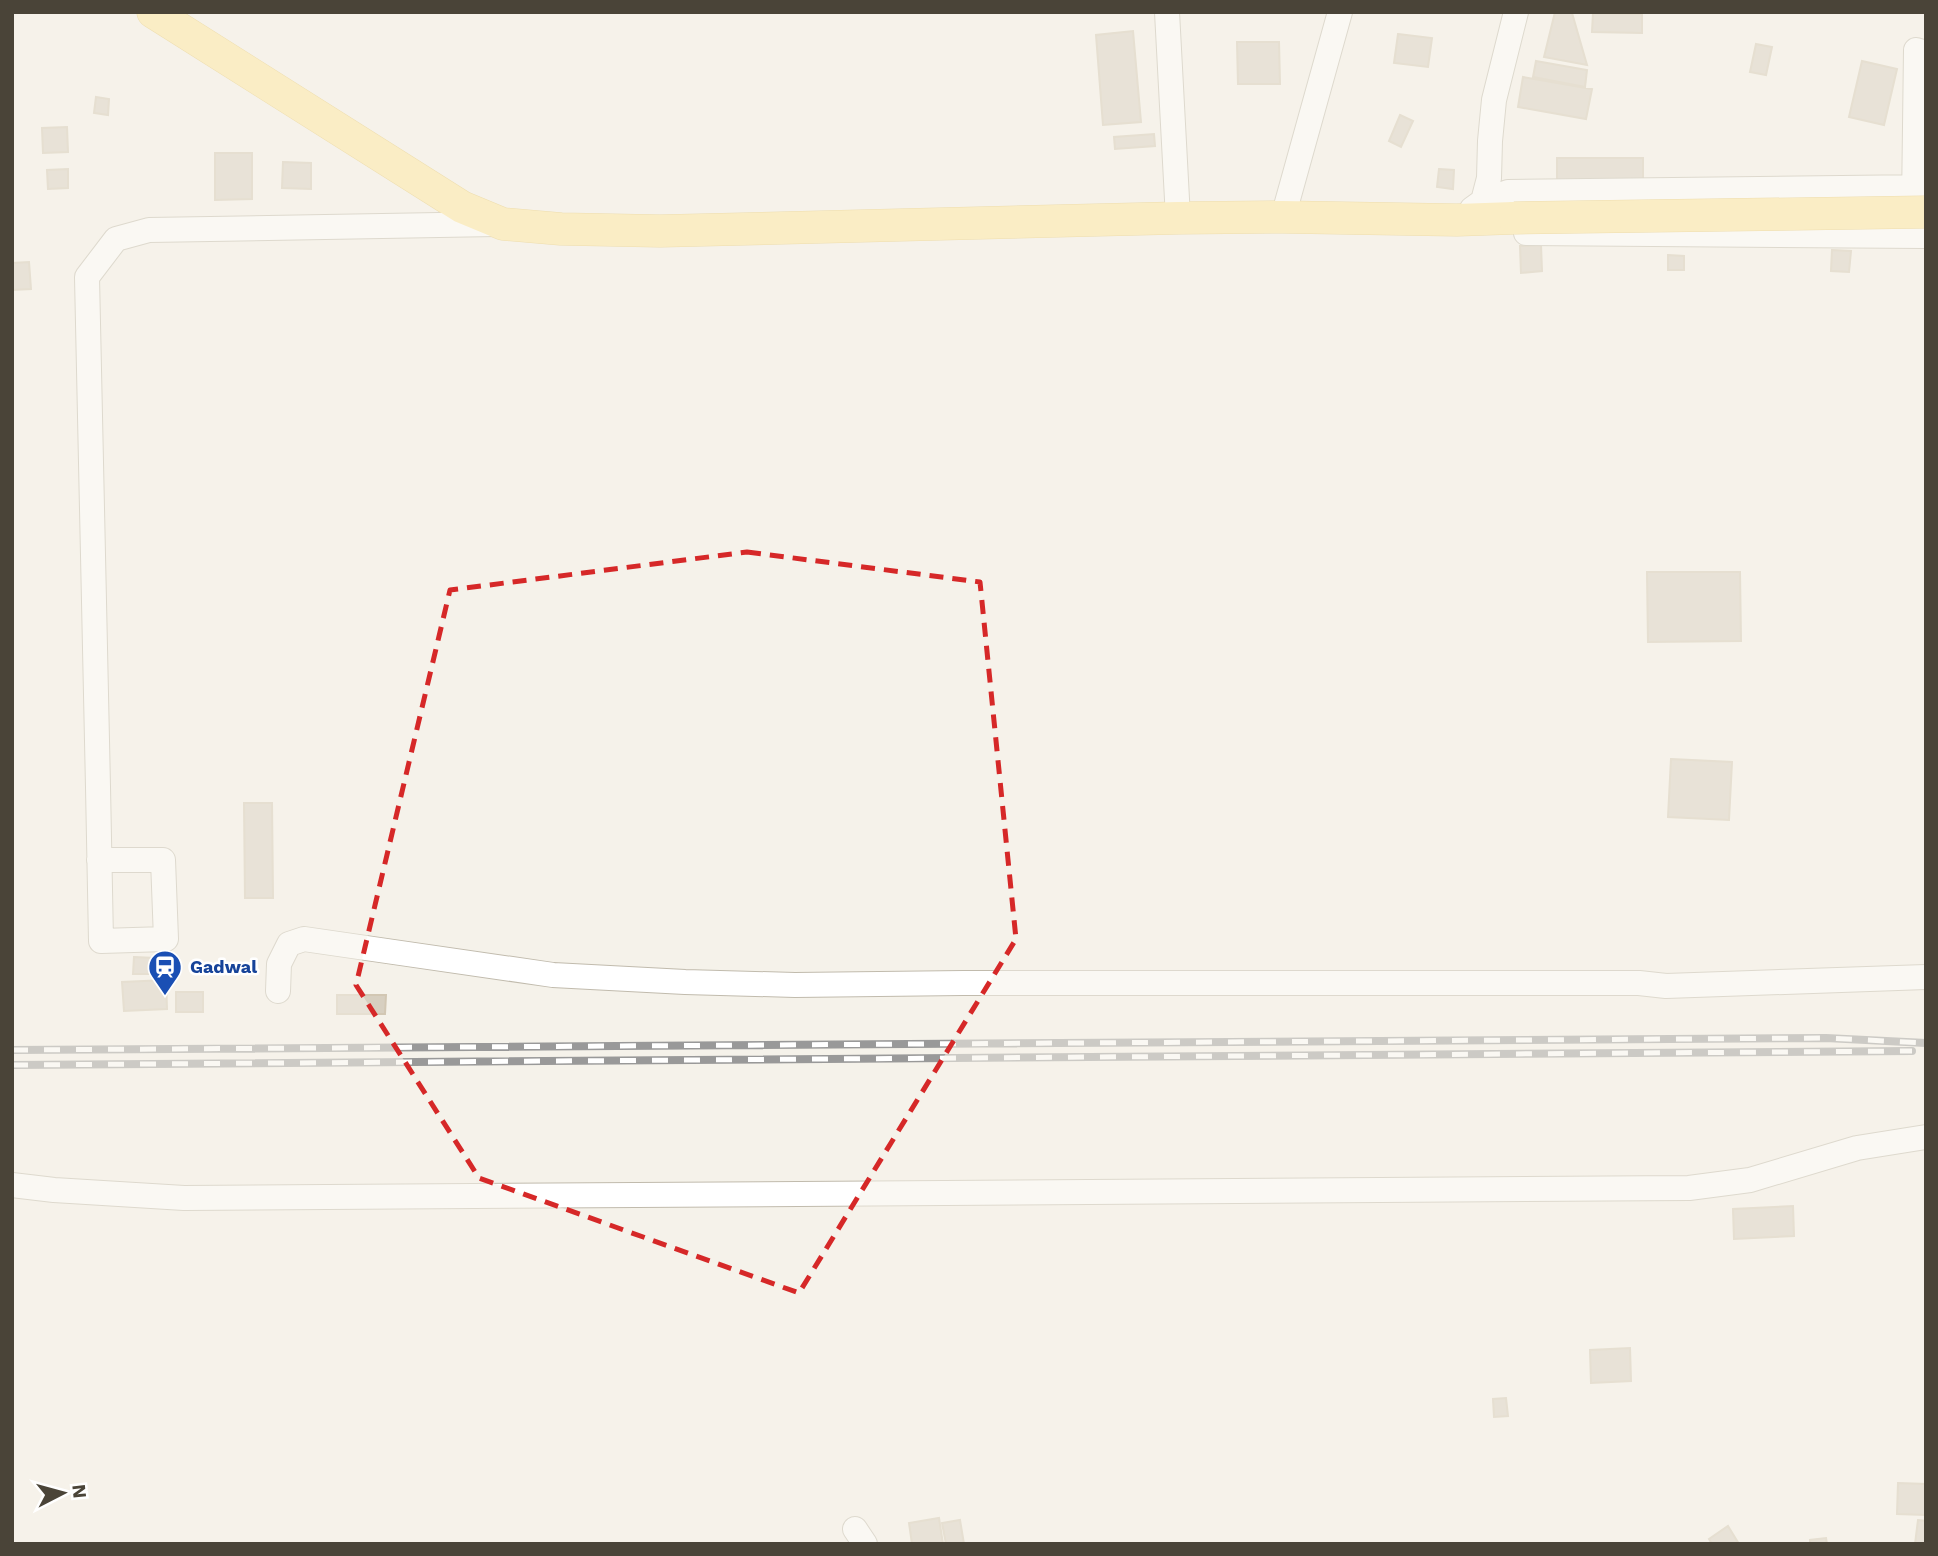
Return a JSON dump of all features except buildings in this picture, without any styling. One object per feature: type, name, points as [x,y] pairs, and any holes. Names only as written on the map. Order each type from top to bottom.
[{"type":"main road","points":[[153,12],[462,207],[503,224],[561,229],[660,231],[1178,218],[1457,220],[1921,212]]},
{"type":"street","points":[[1167,12],[1178,218]]},
{"type":"street","points":[[1283,217],[1340,12]]},
{"type":"street","points":[[1483,201],[1489,178],[1494,100],[1516,12]]},
{"type":"street","points":[[1921,212],[1916,50],[1926,53]]},
{"type":"street","points":[[1457,220],[1483,201],[1508,192],[1921,212]]},
{"type":"street","points":[[1457,220],[1484,229],[1512,233],[1921,212]]},
{"type":"street","points":[[99,860],[87,277],[116,239],[149,230],[503,224]]},
{"type":"street","points":[[278,991],[279,964],[289,944],[304,939],[553,975],[795,985],[1639,983],[1666,986],[1926,977]]},
{"type":"street","points":[[12,1185],[184,1198],[1689,1188],[1750,1180],[1857,1148],[1926,1137]]},
{"type":"highlighted area","points":[[747,552],[980,582],[1016,939],[799,1293],[479,1178],[356,985],[450,590]]},
{"type":"railway","points":[[12,1050],[1826,1038],[1926,1043]]},
{"type":"railway","points":[[12,1065],[1912,1051]]},
{"type":"place","name":"Gadwal","points":[[165,997]]}]
